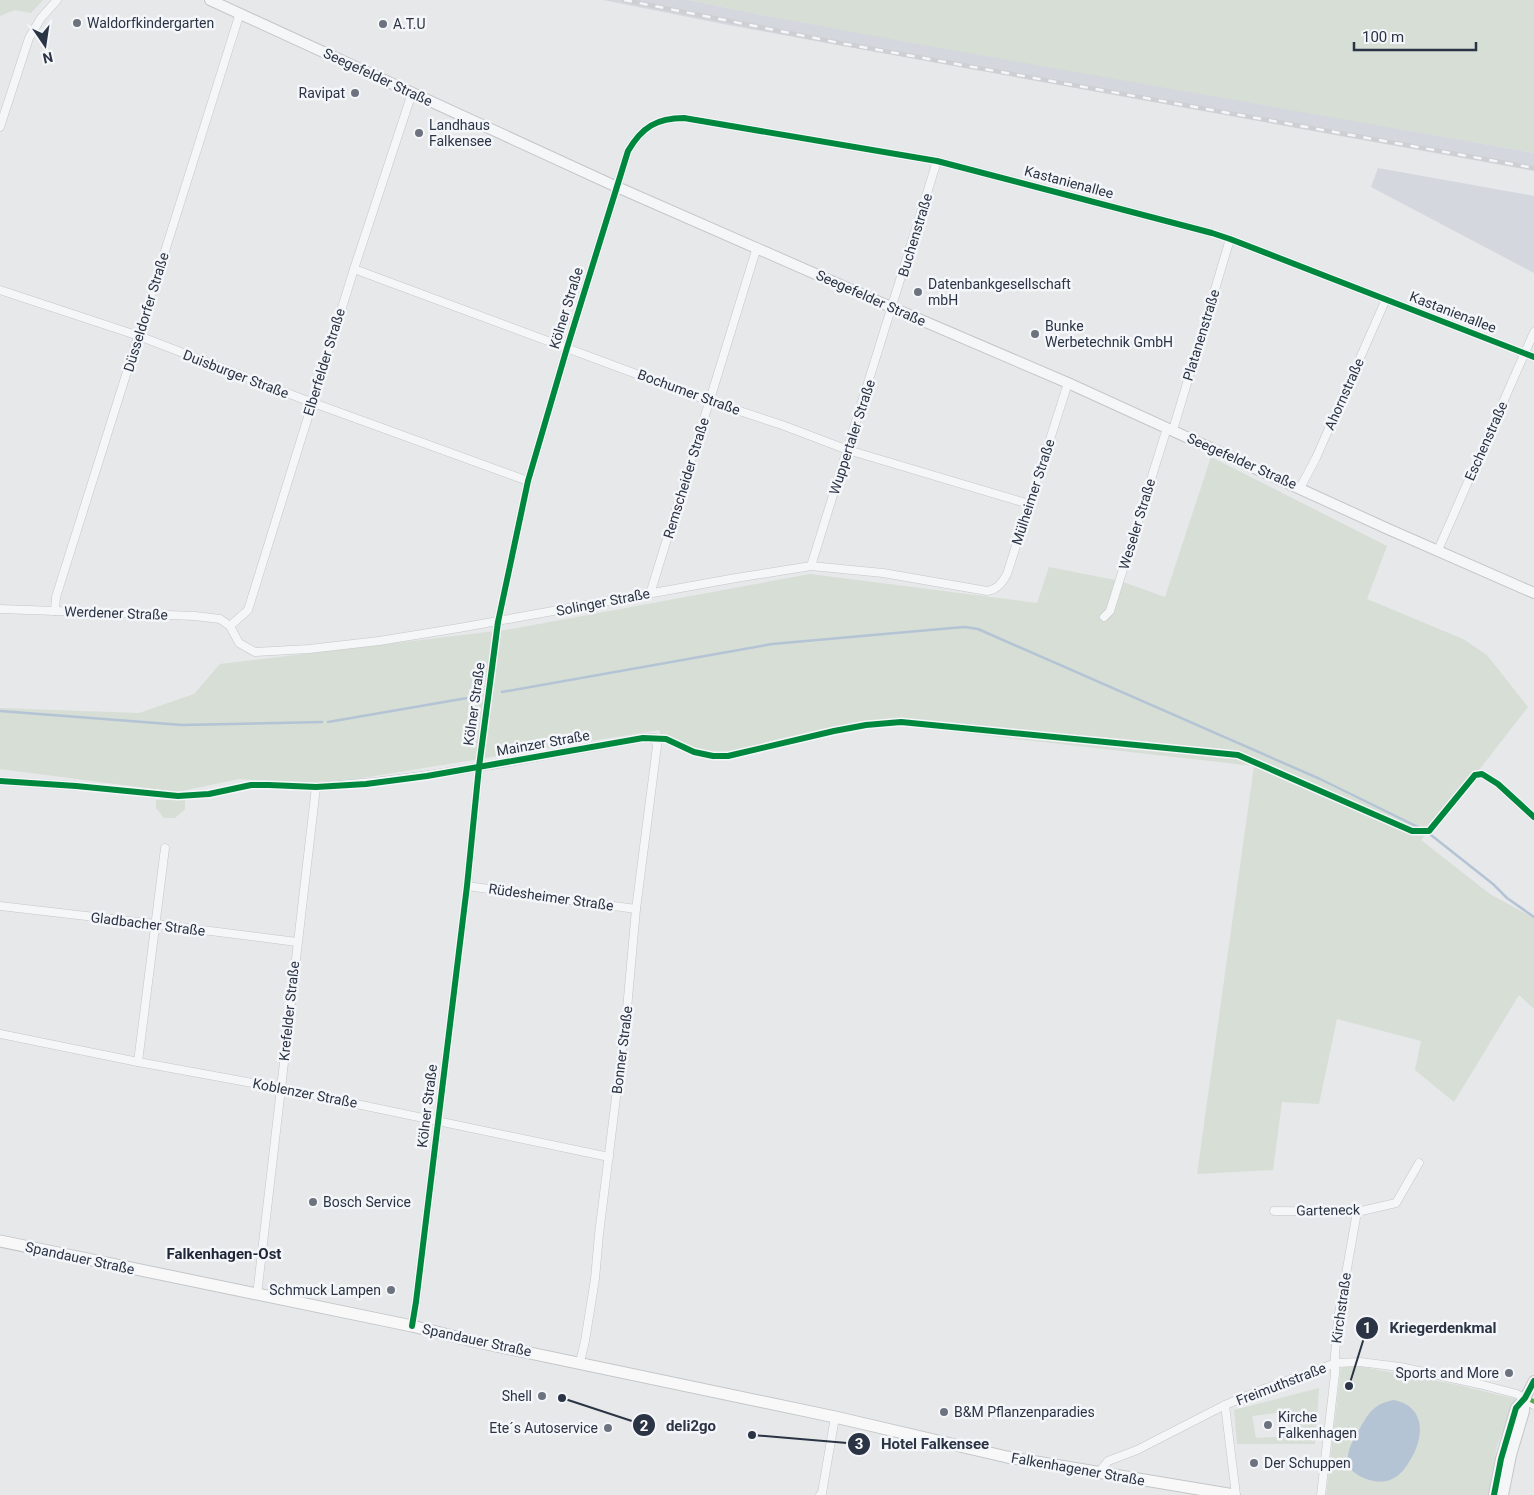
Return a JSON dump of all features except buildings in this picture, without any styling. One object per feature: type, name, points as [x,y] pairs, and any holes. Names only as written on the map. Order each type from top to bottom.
[{"type":"main road","name":"Spandauer Straße","points":[[0,1241],[412,1326],[836,1417]]},
{"type":"main road","name":"Falkenhagener Straße","points":[[836,1417],[1006,1457],[1100,1471],[1235,1495]]},
{"type":"street","points":[[0,127],[30,38],[41,18],[57,0]]},
{"type":"street","name":"Seegefelder Straße","points":[[210,0],[617,187],[1068,383],[1388,530],[1534,593]]},
{"type":"street","name":"Düsseldorfer Straße","points":[[55,611],[56,597],[240,13]]},
{"type":"street","name":"Elberfelder Straße","points":[[230,626],[248,610],[311,402],[412,93]]},
{"type":"street","name":"Kastanienallee","points":[[617,187],[628,150],[635,140],[658,121],[672,118],[703,121],[937,161],[1230,239],[1534,357]]},
{"type":"street","name":"Buchenstraße","points":[[893,308],[937,161]]},
{"type":"street","name":"Kölner Straße","points":[[412,1326],[467,886],[478,767],[498,622],[528,481],[617,187]]},
{"type":"street","name":"Platanenstraße","points":[[1170,429],[1230,239]]},
{"type":"street","name":"Remscheider Straße","points":[[650,594],[757,247]]},
{"type":"street","name":"Bochumer Straße","points":[[354,269],[848,450],[1028,504]]},
{"type":"street","name":"Duisburger Straße","points":[[0,290],[138,336],[311,402],[528,481]]},
{"type":"street","name":"Ahornstraße","points":[[1300,488],[1316,458],[1386,299]]},
{"type":"street","name":"Wuppertaler Straße","points":[[811,566],[893,308]]},
{"type":"street","name":"Eschenstraße","points":[[1438,550],[1534,332]]},
{"type":"street","name":"Mülheimer Straße","points":[[987,591],[994,590],[1002,584],[1007,574],[1068,383]]},
{"type":"street","name":"Weseler Straße","points":[[1104,617],[1110,611],[1170,429]]},
{"type":"street","name":"Solinger Straße","points":[[230,626],[239,643],[255,652],[309,649],[371,642],[498,622],[811,566],[883,573],[987,591]]},
{"type":"street","name":"Werdener Straße","points":[[0,608],[195,616],[220,619],[230,626]]},
{"type":"street","name":"Mainzer Straße","points":[[316,788],[366,784],[478,767],[643,738],[655,738]]},
{"type":"street","name":"Bonner Straße","points":[[580,1362],[595,1279],[627,1011],[636,909],[658,746],[655,738]]},
{"type":"street","points":[[1482,774],[1498,784],[1534,817]]},
{"type":"street","points":[[0,782],[76,786]]},
{"type":"street","name":"Krefelder Straße","points":[[256,1295],[316,788]]},
{"type":"street","points":[[138,1062],[165,848]]},
{"type":"street","name":"Rüdesheimer Straße","points":[[467,886],[636,909]]},
{"type":"street","name":"Gladbacher Straße","points":[[0,906],[297,942]]},
{"type":"street","name":"Koblenzer Straße","points":[[0,1034],[280,1088],[609,1157]]},
{"type":"street","name":"Garteneck","points":[[1274,1211],[1357,1212],[1396,1203],[1419,1163]]},
{"type":"street","name":"Kirchstraße","points":[[1321,1495],[1331,1419],[1338,1319],[1357,1212]]},
{"type":"street","name":"Freimuthstraße","points":[[1100,1471],[1108,1461],[1137,1450],[1225,1405],[1336,1363],[1360,1362],[1400,1367],[1517,1394],[1534,1405]]},
{"type":"street","points":[[1494,1495],[1501,1459],[1516,1408],[1525,1398],[1534,1381]]},
{"type":"street","points":[[1503,1495],[1511,1455],[1524,1411],[1525,1398]]},
{"type":"street","points":[[1225,1405],[1235,1495]]},
{"type":"street","points":[[820,1495],[822,1493],[836,1417]]},
{"type":"shaded area","points":[[0,0],[43,0],[31,13],[15,10],[0,16]]},
{"type":"shaded area","points":[[603,0],[689,0],[767,16],[1534,153],[1534,171],[728,25]]},
{"type":"shaded area","points":[[689,0],[1534,0],[1534,153],[928,46]]},
{"type":"shaded area","points":[[1378,168],[1534,196],[1534,273],[1371,187]]},
{"type":"shaded area","points":[[1211,457],[1387,546],[1367,599],[1463,639],[1487,655],[1528,707],[1421,840],[1490,894],[1534,918],[1534,1009],[1519,995],[1454,1102],[1415,1070],[1421,1041],[1337,1019],[1319,1104],[1282,1102],[1273,1170],[1197,1174],[1254,766],[900,726],[865,728],[727,759],[704,759],[662,740],[659,730],[319,785],[239,779],[177,792],[0,769],[0,708],[139,713],[194,694],[220,664],[512,629],[810,574],[1037,603],[1049,567],[1120,581],[1165,597]]},
{"type":"shaded area","points":[[156,800],[185,800],[185,809],[175,818],[164,818],[156,808]]},
{"type":"shaded area","points":[[1352,1365],[1458,1385],[1516,1399],[1497,1446],[1488,1495],[1326,1495],[1341,1368]]},
{"type":"shaded area","points":[[1319,1388],[1317,1418],[1298,1420],[1297,1415],[1285,1418],[1283,1412],[1252,1416],[1256,1438],[1288,1436],[1288,1433],[1300,1430],[1299,1424],[1316,1423],[1315,1444],[1237,1444],[1234,1410]]},
{"type":"water","points":[[1394,1400],[1404,1403],[1416,1415],[1420,1430],[1416,1448],[1406,1467],[1395,1477],[1388,1481],[1366,1479],[1358,1475],[1349,1465],[1348,1453],[1350,1447],[1371,1411],[1380,1404]]},
{"type":"waterway","points":[[502,692],[772,644],[965,627],[978,629],[1320,779],[1418,827]]},
{"type":"waterway","points":[[328,722],[473,697]]},
{"type":"waterway","points":[[0,711],[182,725],[322,722]]},
{"type":"waterway","points":[[1431,835],[1493,884],[1507,898],[1534,917]]},
{"type":"railway","points":[[624,0],[840,43],[1534,168]]},
{"type":"marked path","points":[[1532,1403],[1534,1399]]},
{"type":"cycle path","points":[[412,1326],[498,622],[528,481],[567,348],[628,151],[645,130],[658,122],[674,118],[684,118],[937,161],[1212,233],[1534,357]]},
{"type":"cycle path","points":[[0,781],[178,796],[209,794],[251,785],[316,787],[366,784],[427,776],[643,738],[666,739],[694,752],[713,756],[728,756],[834,731],[866,725],[901,722],[1238,755],[1412,831],[1429,831],[1475,775],[1482,774],[1498,784],[1534,817]]},
{"type":"cycle path","points":[[1494,1495],[1501,1459],[1516,1408],[1525,1398],[1534,1381]]},
{"type":"place","name":"Waldorfkindergarten","points":[[77,23]]},
{"type":"place","name":"A.T.U","points":[[383,24]]},
{"type":"place","name":"Ravipat","points":[[355,93]]},
{"type":"place","name":"Landhaus Falkensee","points":[[419,133]]},
{"type":"place","name":"Datenbankgesellschaft mbH","points":[[918,292]]},
{"type":"place","name":"Bunke Werbetechnik GmbH","points":[[1035,334]]},
{"type":"place","name":"Bosch Service","points":[[313,1202]]},
{"type":"place","name":"Schmuck Lampen","points":[[391,1290]]},
{"type":"place","name":"Sports and More","points":[[1509,1373]]},
{"type":"place","name":"Kriegerdenkmal","points":[[1349,1386]]},
{"type":"place","name":"Shell","points":[[542,1396]]},
{"type":"place","name":"deli2go","points":[[562,1398]]},
{"type":"place","name":"B&M Pflanzenparadies","points":[[944,1412]]},
{"type":"place","name":"Kirche Falkenhagen","points":[[1268,1425]]},
{"type":"place","name":"Ete´s Autoservice","points":[[608,1428]]},
{"type":"place","name":"Hotel Falkensee","points":[[752,1435]]},
{"type":"place","name":"Der Schuppen","points":[[1254,1463]]},
{"type":"district","name":"Falkenhagen-Ost","points":[[224,1254]]}]
